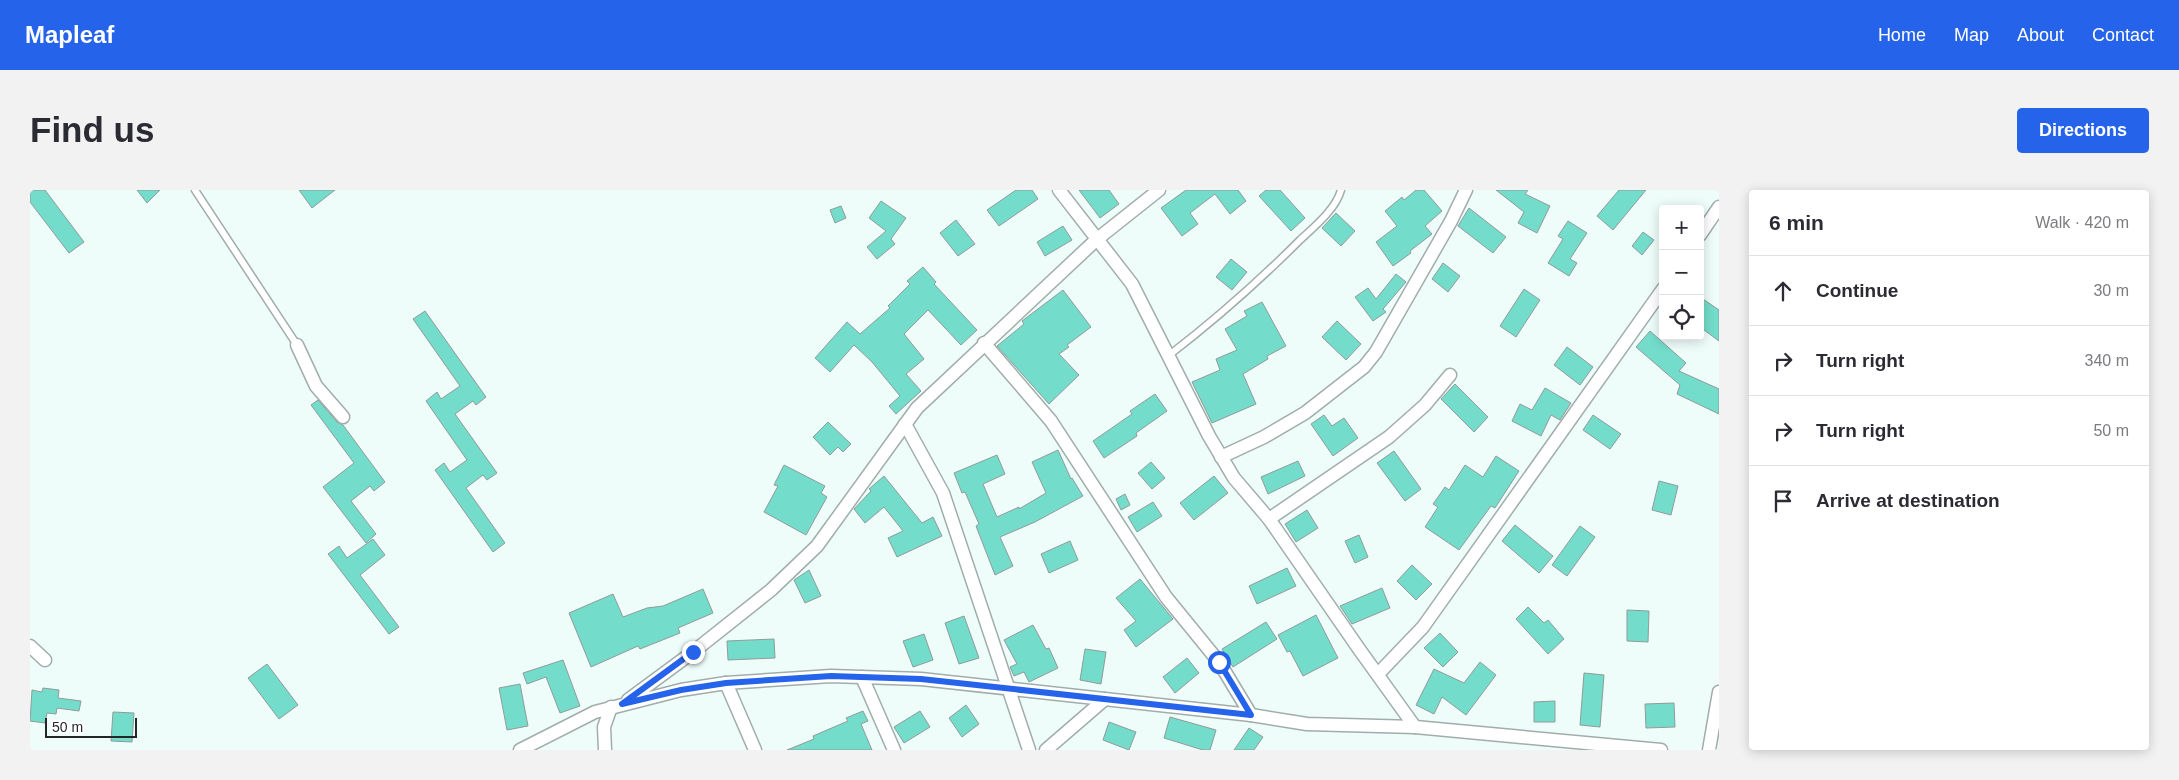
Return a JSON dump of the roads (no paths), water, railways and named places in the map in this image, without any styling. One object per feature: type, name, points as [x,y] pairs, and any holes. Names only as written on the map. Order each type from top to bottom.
[{"type":"street","points":[[1059,190],[1132,284],[1221,457],[1234,478],[1269,519],[1415,728]]},
{"type":"street","points":[[605,750],[604,727],[616,706],[693,652],[771,590],[817,546],[917,408],[984,343],[1096,240],[1160,190]]},
{"type":"street","points":[[1221,457],[1264,437],[1305,413],[1364,367],[1376,352],[1466,190]]},
{"type":"street","points":[[1704,229],[1719,207]]},
{"type":"street","points":[[1378,674],[1423,627],[1659,294]]},
{"type":"street","points":[[984,343],[1051,421],[1166,597],[1219,662],[1251,715]]},
{"type":"street","points":[[297,345],[316,386],[343,417]]},
{"type":"street","points":[[1269,519],[1389,437],[1425,405],[1450,375]]},
{"type":"street","points":[[905,424],[942,493],[1029,750]]},
{"type":"street","points":[[30,646],[45,660]]},
{"type":"street","points":[[520,750],[595,712],[681,690],[726,683],[831,676],[921,679],[1251,715],[1307,724],[1415,728],[1661,750]]},
{"type":"street","points":[[862,677],[894,750]]},
{"type":"street","points":[[726,683],[755,750]]},
{"type":"street","points":[[1709,750],[1719,692]]},
{"type":"street","points":[[1046,750],[1105,699]]},
{"type":"lane","points":[[195,190],[297,345]]},
{"type":"lane","points":[[1168,356],[1218,318],[1262,278],[1324,217],[1340,195],[1341,190]]}]
